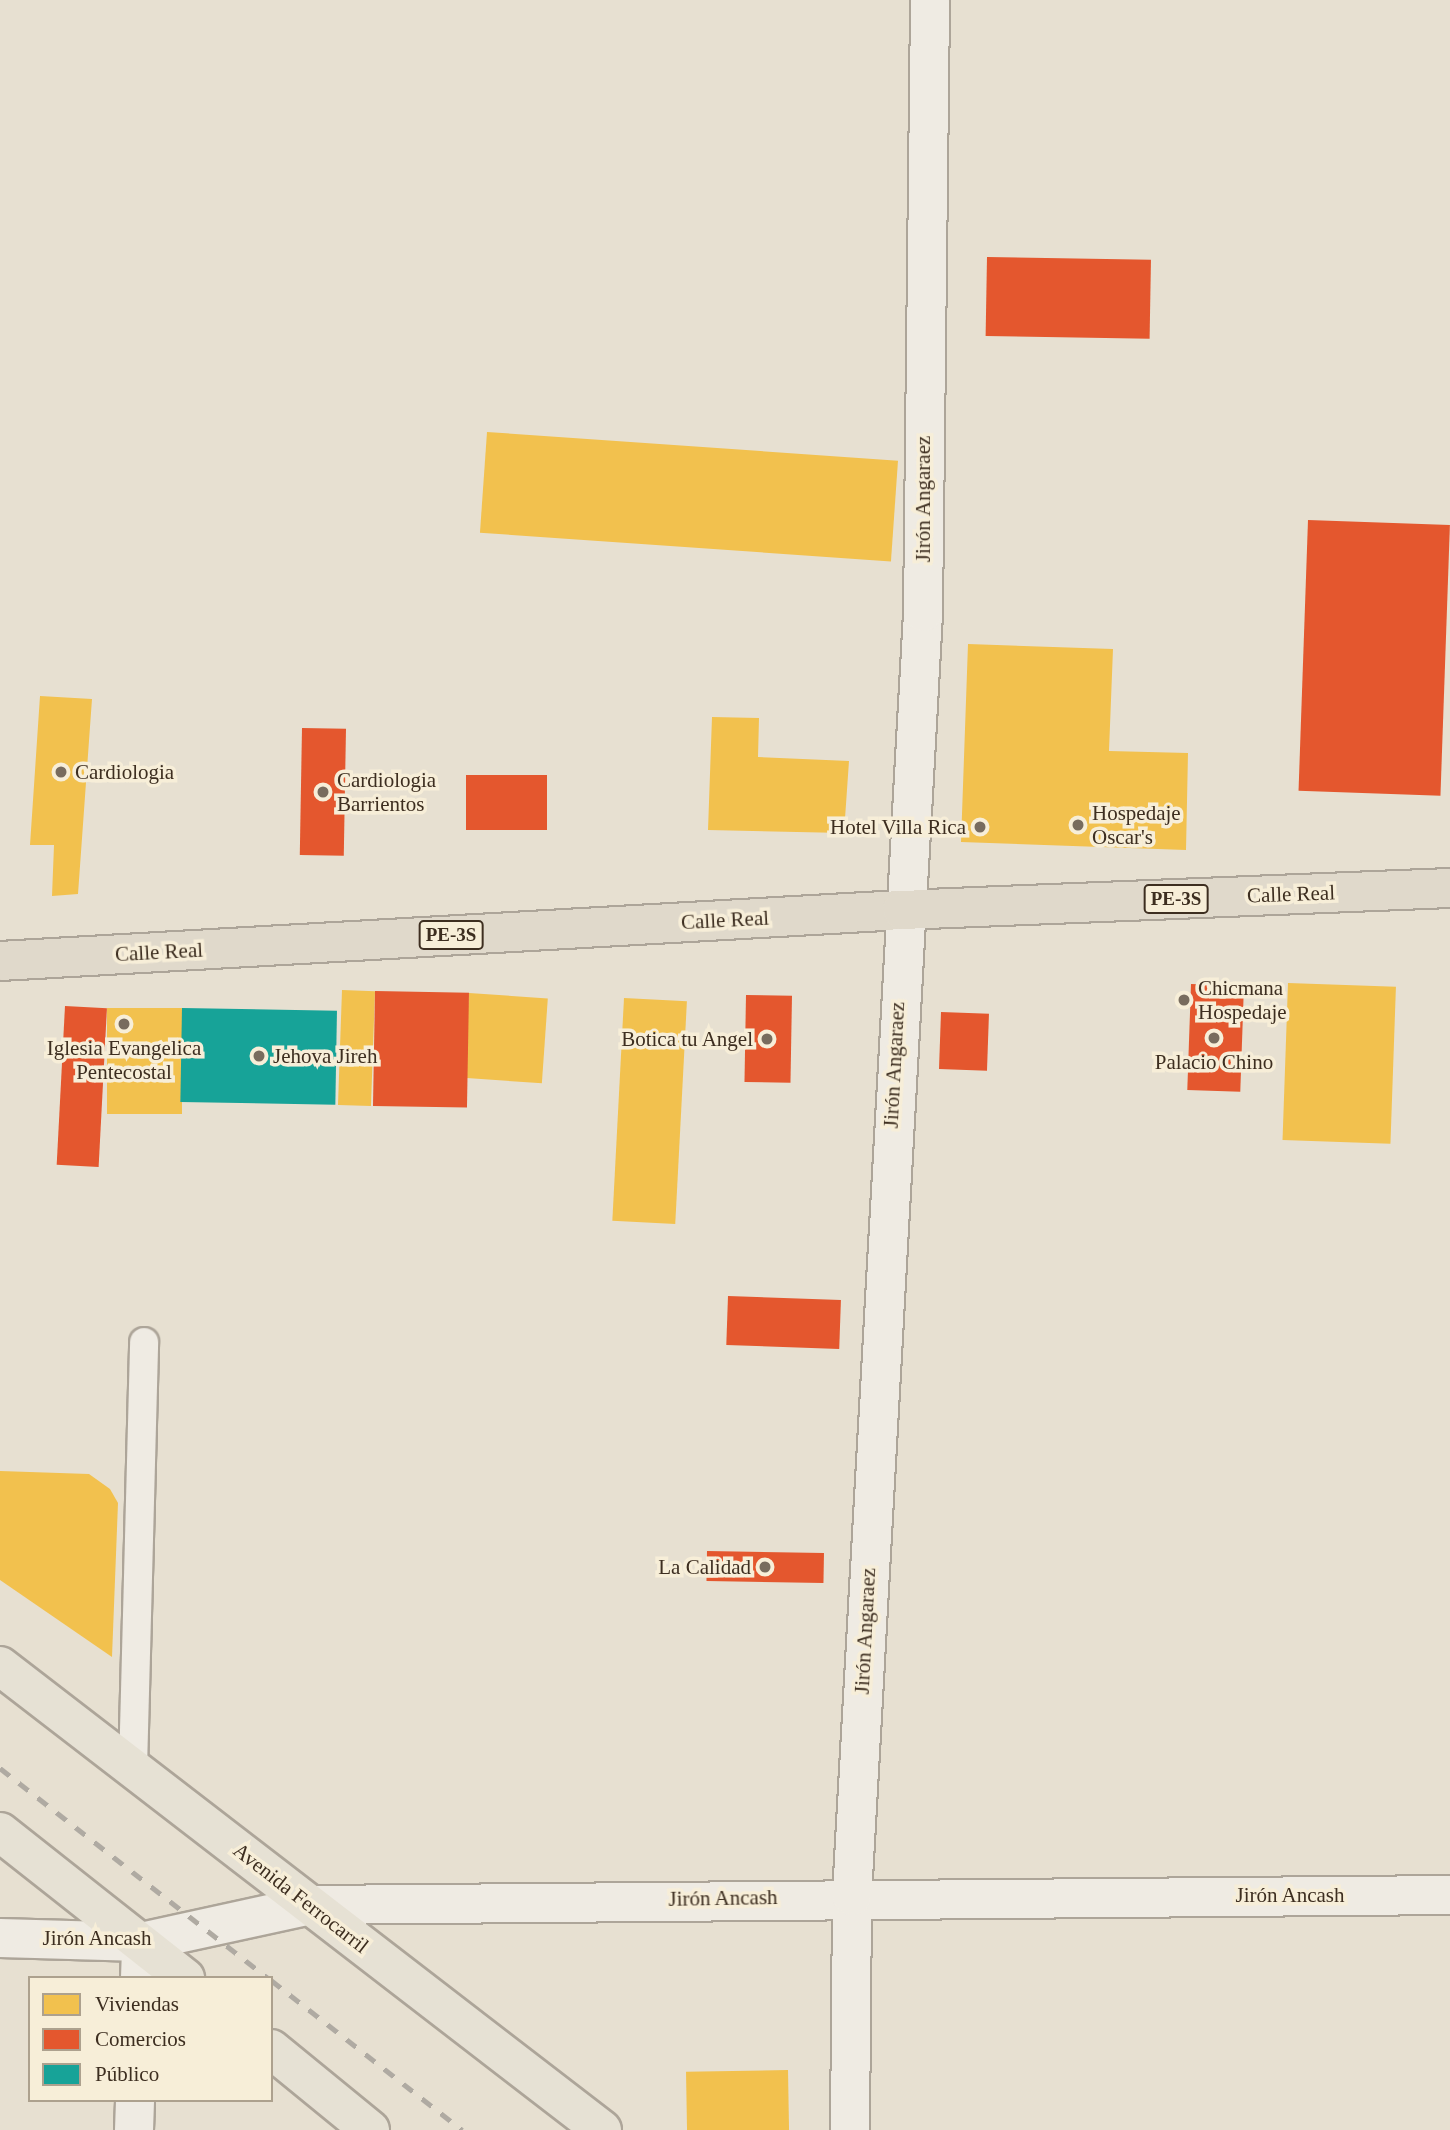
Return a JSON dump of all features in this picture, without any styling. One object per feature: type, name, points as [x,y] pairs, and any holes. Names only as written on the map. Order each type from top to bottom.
[{"type":"highway","name":"Calle Real","points":[[0,961],[902,910],[1450,888]]},
{"type":"main road","name":"Avenida Ferrocarril","points":[[0,1666],[602,2130]]},
{"type":"main road","points":[[0,1832],[141,1960],[180,1976]]},
{"type":"main road","points":[[273,2051],[370,2130]]},
{"type":"street","name":"Jirón Angaraez","points":[[850,2130],[852,1896],[902,910],[923,612],[930,0]]},
{"type":"street","name":"Jirón Ancash","points":[[0,1938],[141,1960],[310,1905],[852,1896],[1450,1895]]},
{"type":"street","points":[[134,2130],[135,2102]]},
{"type":"lane","points":[[132,1769],[144,1342]]},
{"type":"building: Viviendas","points":[[487,432],[898,461],[891,561],[480,533]]},
{"type":"building: Viviendas","points":[[968,644],[1113,649],[1109,751],[1188,753],[1186,850],[961,842]]},
{"type":"building: Viviendas","name":"Cardiologia","points":[[40,696],[92,699],[78,894],[52,896],[54,845],[30,845]]},
{"type":"building: Viviendas","points":[[712,717],[759,718],[758,757],[849,761],[844,833],[708,830]]},
{"type":"building: Viviendas","points":[[1288,983],[1396,987],[1390,1144],[1283,1140]]},
{"type":"building: Viviendas","points":[[342,990],[375,991],[371,1106],[338,1105]]},
{"type":"building: Viviendas","points":[[469,993],[548,999],[542,1083],[463,1078]]},
{"type":"building: Viviendas","points":[[624,998],[687,1001],[675,1224],[612,1221]]},
{"type":"building: Viviendas","points":[[107,1008],[182,1008],[182,1114],[107,1114]]},
{"type":"building: Viviendas","points":[[0,1471],[89,1474],[110,1489],[118,1503],[112,1657],[0,1580]]},
{"type":"building: Viviendas","points":[[788,2070],[789,2130],[687,2130],[686,2072]]},
{"type":"building: Comercios","points":[[987,257],[1151,260],[1150,339],[986,336]]},
{"type":"building: Comercios","points":[[1308,520],[1450,525],[1440,796],[1299,791]]},
{"type":"building: Comercios","name":"Cardiologia Barrientos","points":[[302,728],[346,729],[344,856],[300,855]]},
{"type":"building: Comercios","points":[[466,775],[547,775],[547,830],[466,830]]},
{"type":"building: Comercios","name":"Palacio Chino","points":[[1191,984],[1244,986],[1240,1092],[1187,1090]]},
{"type":"building: Comercios","points":[[375,991],[469,993],[467,1108],[373,1106]]},
{"type":"building: Comercios","name":"Botica tu Angel","points":[[746,995],[792,996],[790,1083],[744,1082]]},
{"type":"building: Comercios","points":[[65,1006],[107,1008],[99,1167],[57,1165]]},
{"type":"building: Comercios","points":[[941,1012],[989,1014],[987,1071],[939,1069]]},
{"type":"building: Comercios","points":[[728,1296],[841,1300],[839,1349],[726,1345]]},
{"type":"building: Comercios","name":"La Calidad","points":[[707,1551],[824,1553],[823,1583],[706,1581]]},
{"type":"building: Público","name":"Jehova Jireh","points":[[182,1008],[337,1011],[335,1105],[180,1102]]},
{"type":"railway","points":[[0,1768],[265,1976]]},
{"type":"railway","points":[[273,1982],[462,2130]]},
{"type":"place","name":"Cardiologia","points":[[61,772]]},
{"type":"place","name":"Cardiologia Barrientos","points":[[323,792]]},
{"type":"place","name":"Hospedaje Oscar's","points":[[1078,825]]},
{"type":"place","name":"Hotel Villa Rica","points":[[980,827]]},
{"type":"place","name":"Chicmana Hospedaje","points":[[1184,1000]]},
{"type":"place","name":"Iglesia Evangelica Pentecostal","points":[[124,1024]]},
{"type":"place","name":"Palacio Chino","points":[[1214,1038]]},
{"type":"place","name":"Botica tu Angel","points":[[767,1039]]},
{"type":"place","name":"Jehova Jireh","points":[[259,1056]]},
{"type":"place","name":"La Calidad","points":[[765,1567]]}]
